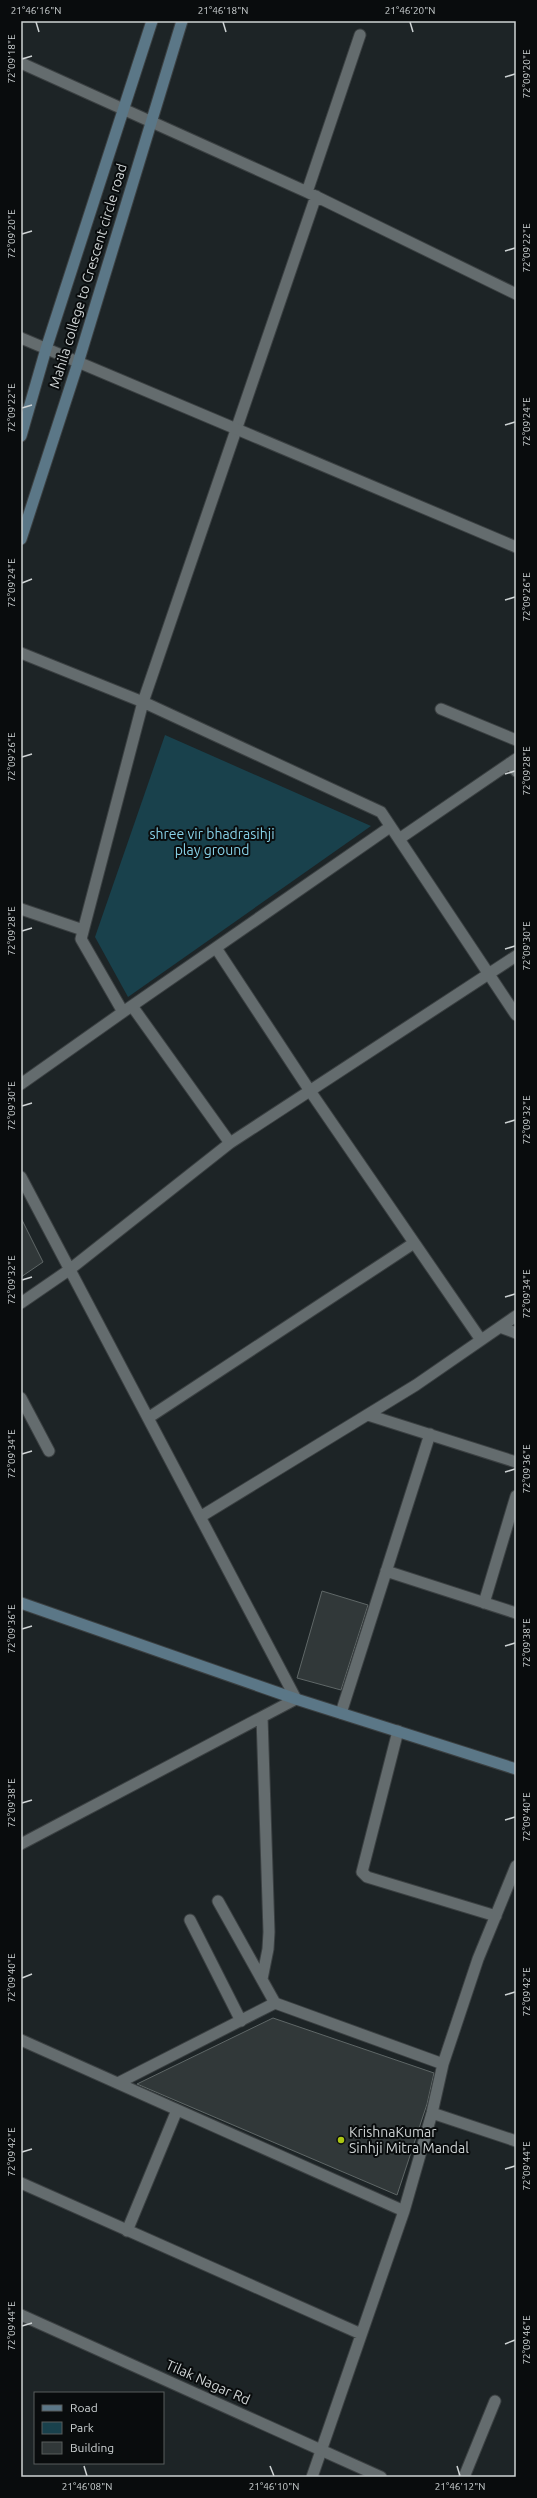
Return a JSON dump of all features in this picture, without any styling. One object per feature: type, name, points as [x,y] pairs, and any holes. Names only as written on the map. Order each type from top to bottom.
[{"type":"main road","name":"Mahila college to Crescent circle road","points":[[21,436],[46,349],[125,109],[152,21]]},
{"type":"main road","name":"Mahila college to Crescent circle road","points":[[21,539],[78,363],[182,21]]},
{"type":"main road","points":[[21,1603],[296,1698],[516,1768]]},
{"type":"street","points":[[230,1143],[128,1009],[81,939],[143,702],[237,430],[360,35]]},
{"type":"street","points":[[21,63],[311,194],[516,294]]},
{"type":"street","points":[[21,338],[516,547]]},
{"type":"street","points":[[21,653],[143,702],[381,812],[516,1015]]},
{"type":"street","points":[[441,709],[516,740]]},
{"type":"street","points":[[399,839],[514,764]]},
{"type":"street","points":[[21,1084],[390,827]]},
{"type":"street","points":[[21,909],[83,930]]},
{"type":"street","points":[[216,948],[310,1091],[481,1340]]},
{"type":"street","points":[[21,1303],[70,1270],[230,1143],[516,956]]},
{"type":"street","points":[[21,1177],[296,1698],[21,1844]]},
{"type":"street","points":[[148,1418],[414,1242]]},
{"type":"street","points":[[200,1517],[416,1385],[516,1316]]},
{"type":"street","points":[[500,1327],[516,1333]]},
{"type":"street","points":[[21,1398],[49,1450]]},
{"type":"street","points":[[368,1415],[516,1462]]},
{"type":"street","points":[[341,1713],[430,1434]]},
{"type":"street","points":[[484,1603],[516,1496]]},
{"type":"street","points":[[386,1571],[516,1613]]},
{"type":"street","points":[[262,1717],[270,1932],[262,1979]]},
{"type":"street","points":[[398,1731],[361,1868],[364,1875],[496,1916]]},
{"type":"street","points":[[312,2477],[404,2211],[432,2113],[443,2064],[478,1959],[516,1866]]},
{"type":"street","points":[[218,1901],[275,2003],[443,2064]]},
{"type":"street","points":[[190,1920],[241,2021]]},
{"type":"street","points":[[118,2084],[275,2003]]},
{"type":"street","points":[[21,2040],[404,2211]]},
{"type":"street","points":[[127,2231],[177,2110]]},
{"type":"street","points":[[432,2113],[516,2141]]},
{"type":"street","points":[[21,2184],[361,2334]]},
{"type":"street","name":"Tilak Nagar Rd","points":[[21,2315],[322,2449],[381,2477]]},
{"type":"street","points":[[464,2477],[495,2401]]},
{"type":"green space","name":"shree vir bhadrasihji play ground","points":[[165,735],[371,826],[128,997],[95,937]]},
{"type":"building","points":[[21,1218],[43,1262],[21,1277]]},
{"type":"building","points":[[322,1591],[368,1605],[341,1690],[297,1678]]},
{"type":"building","name":"KrishnaKumar Sinhji Mitra Mandal","points":[[273,2018],[434,2073],[427,2104],[397,2195],[137,2084]]},
{"type":"place","name":"KrishnaKumar Sinhji Mitra Mandal","points":[[341,2140]]}]
